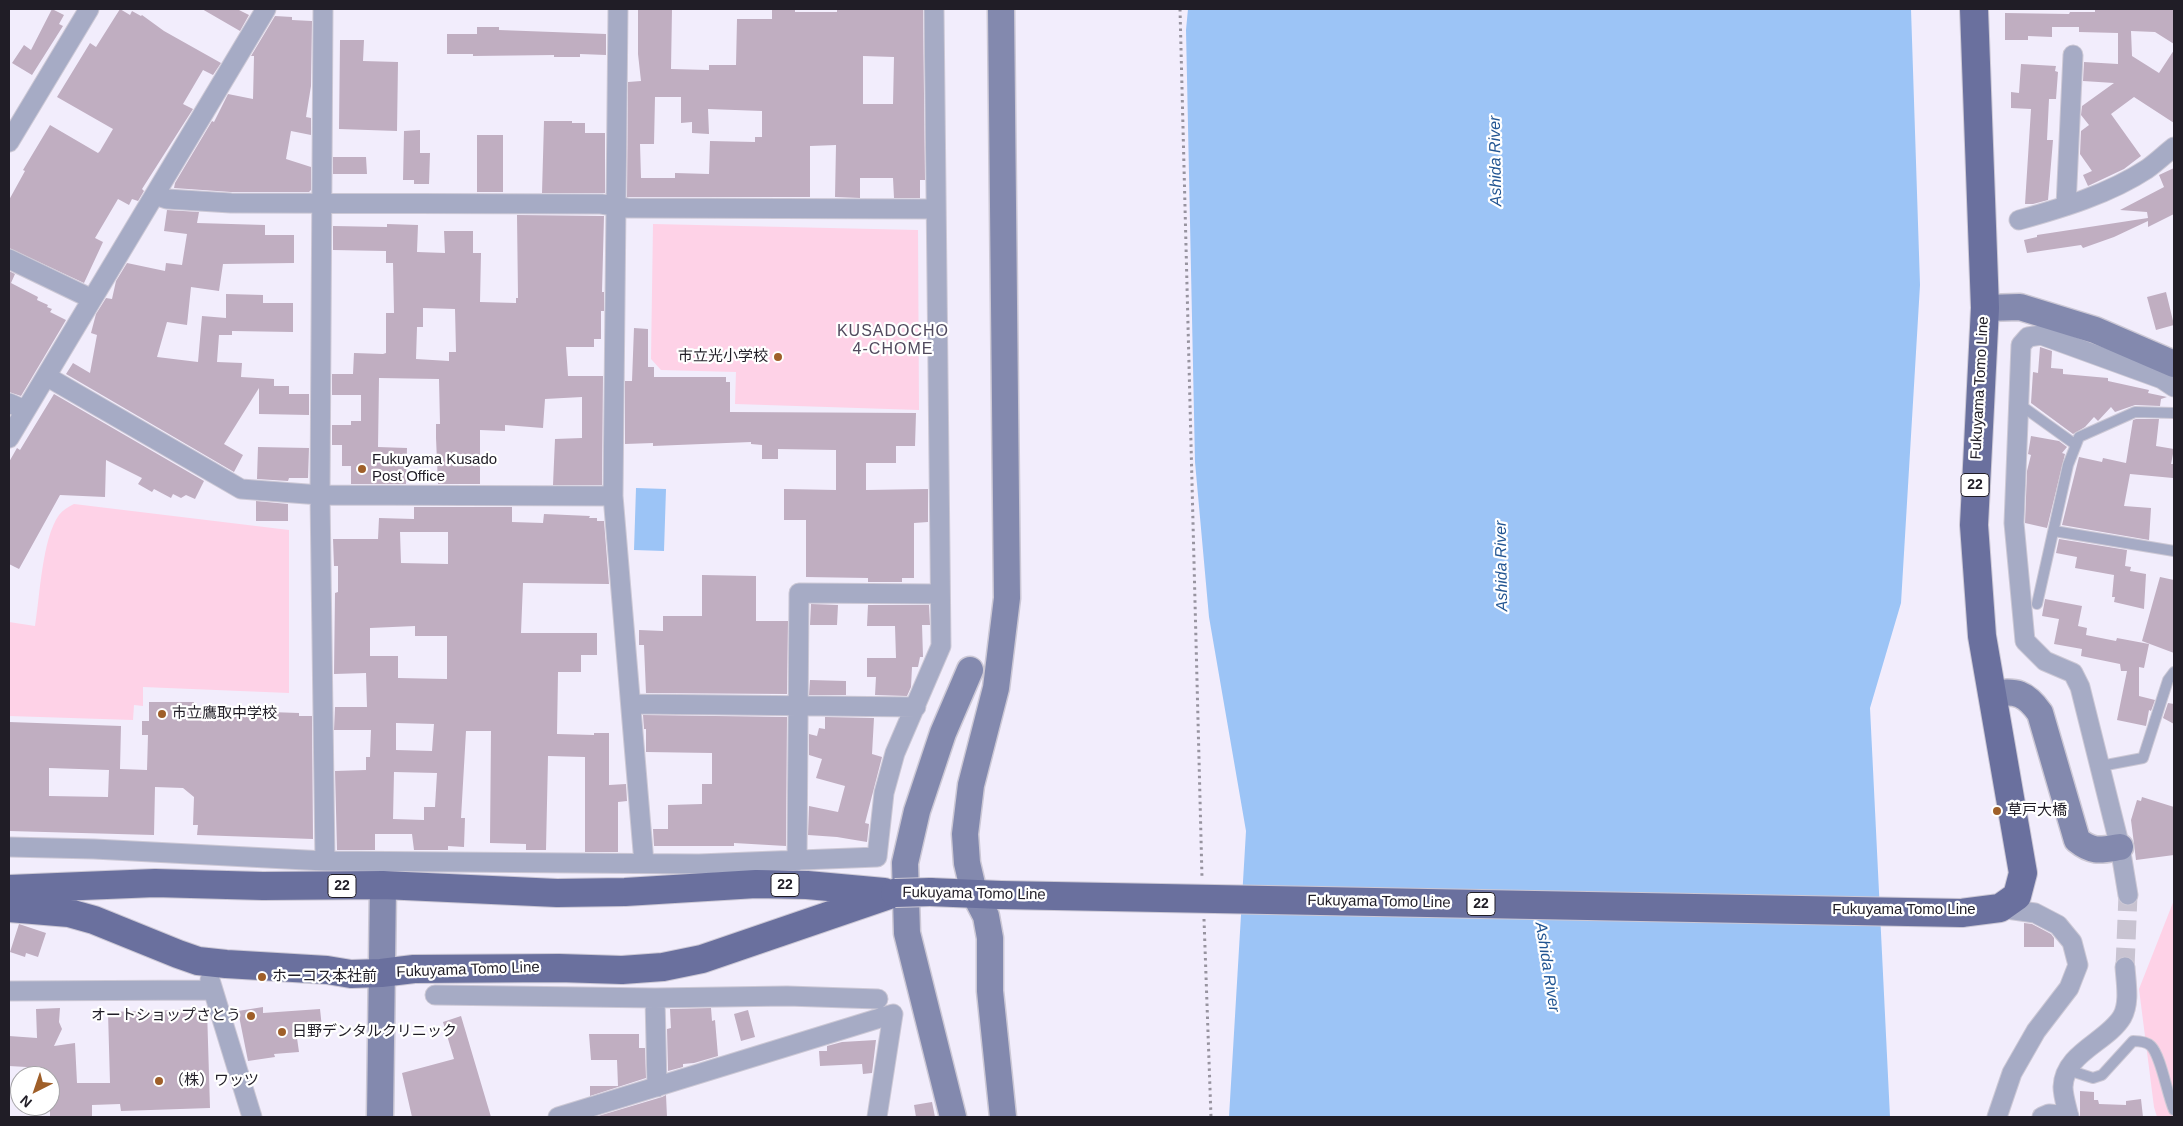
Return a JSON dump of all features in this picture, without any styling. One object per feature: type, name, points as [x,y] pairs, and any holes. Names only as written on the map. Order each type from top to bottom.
[{"type":"main road","name":"Fukuyama Tomo Line","points":[[9,889],[155,883],[263,886],[384,885],[557,892],[675,889],[756,884],[807,885],[894,893],[930,892],[1001,895],[1961,913],[2000,908],[2017,896],[2023,873],[1982,636],[1974,525],[1985,308],[1974,9]]},
{"type":"main road","name":"Fukuyama Tomo Line","points":[[9,908],[69,913],[126,931],[178,954],[226,964],[327,970],[350,974],[414,969],[559,968],[622,970],[663,967],[702,959],[894,893]]},
{"type":"street","points":[[9,438],[17,407],[46,376],[266,9]]},
{"type":"street","points":[[323,9],[320,495],[325,861]]},
{"type":"street","points":[[618,9],[613,496],[644,863]]},
{"type":"street","points":[[9,847],[153,851],[325,861],[699,864],[877,857],[884,793],[895,754],[940,646],[934,9]]},
{"type":"street","points":[[1001,9],[1007,598],[996,688],[971,785],[965,834],[967,863],[974,893],[986,916],[990,938],[990,991],[1003,1117]]},
{"type":"street","points":[[9,142],[82,11]]},
{"type":"street","points":[[2066,206],[2073,55]]},
{"type":"street","points":[[2019,220],[2066,206],[2115,186],[2139,173],[2174,147]]},
{"type":"street","points":[[155,195],[167,199],[231,203],[601,204],[617,206],[936,209]]},
{"type":"street","points":[[9,259],[92,299]]},
{"type":"street","points":[[1985,308],[2020,307],[2095,330],[2174,364]]},
{"type":"street","points":[[2128,895],[2120,847],[2080,687],[2073,673],[2045,660],[2024,641],[2014,523],[2021,345],[2028,337],[2041,335],[2162,379],[2174,387]]},
{"type":"street","points":[[46,376],[241,490],[320,495],[613,496]]},
{"type":"street","points":[[797,861],[800,593],[940,594]]},
{"type":"street","points":[[953,1117],[907,933],[905,863],[914,820],[928,776],[943,733],[970,670]]},
{"type":"street","points":[[1992,694],[2010,691],[2021,695],[2031,700],[2040,713],[2077,840],[2087,848],[2098,850],[2120,847]]},
{"type":"street","points":[[632,704],[916,707]]},
{"type":"street","points":[[153,851],[155,883]]},
{"type":"street","points":[[380,1117],[384,885]]},
{"type":"street","points":[[1996,1117],[2012,1073],[2036,1031],[2069,988],[2078,965],[2072,942],[2058,925],[2035,913],[2000,908]]},
{"type":"street","points":[[205,961],[252,1117]]},
{"type":"street","points":[[2042,1117],[2050,1114],[2069,1117],[2063,1086],[2068,1070],[2077,1058],[2114,1026],[2122,1016],[2127,1002],[2125,967]]},
{"type":"street","points":[[557,997],[559,968]]},
{"type":"street","points":[[9,992],[213,990]]},
{"type":"street","points":[[435,995],[655,998],[787,996],[878,999]]},
{"type":"street","points":[[655,998],[657,1087]]},
{"type":"street","points":[[558,1117],[893,1014],[877,1117]]},
{"type":"lane","points":[[2019,404],[2076,445]]},
{"type":"lane","points":[[2036,604],[2068,465],[2079,437],[2135,412],[2174,413]]},
{"type":"lane","points":[[2054,531],[2174,551]]},
{"type":"lane","points":[[2101,766],[2142,758],[2168,680],[2174,672]]},
{"type":"lane","points":[[2068,1070],[2093,1078],[2102,1075],[2133,1040],[2142,1042],[2151,1046],[2157,1056],[2174,1110]]},
{"type":"path","points":[[1180,9],[1202,879]]},
{"type":"path","points":[[1204,919],[1211,1117]]},
{"type":"shaded area","points":[[653,224],[918,230],[919,410],[735,404],[736,372],[661,370],[651,359]]},
{"type":"shaded area","points":[[74,504],[289,530],[289,693],[143,687],[143,706],[134,705],[133,720],[9,716],[9,622],[35,626],[42,568],[53,525],[59,515]]},
{"type":"shaded area","points":[[2174,900],[2174,1117],[2157,1117],[2154,1107],[2139,989]]},
{"type":"water","name":"Ashida River","points":[[1188,9],[1911,9],[1920,285],[1901,603],[1870,708],[1890,1117],[1229,1117],[1246,831],[1209,617],[1195,462],[1186,30]]},
{"type":"water","points":[[636,488],[666,489],[664,551],[634,550]]},
{"type":"building","points":[[52,9],[64,15],[59,24],[63,26],[32,75],[12,63],[24,45],[31,50]]},
{"type":"building","points":[[120,9],[130,15],[132,11],[142,15],[164,31],[221,63],[213,75],[203,70],[183,104],[193,109],[142,189],[144,191],[138,201],[132,199],[129,205],[118,199],[95,238],[103,242],[84,283],[9,248],[9,200],[25,171],[23,170],[50,125],[98,153],[113,129],[57,97],[90,43],[96,47]]},
{"type":"building","points":[[202,9],[237,9],[249,15],[240,31]]},
{"type":"building","points":[[638,9],[672,9],[671,69],[709,70],[709,65],[736,65],[737,19],[772,19],[772,9],[795,9],[795,12],[837,12],[837,9],[923,9],[925,180],[920,180],[920,198],[894,198],[893,178],[860,178],[860,198],[835,197],[836,145],[810,146],[810,197],[627,197],[628,82],[641,81],[638,54]],"holes":[[[863,56],[894,57],[893,104],[863,104]],[[655,97],[681,97],[681,123],[692,122],[692,133],[709,134],[708,109],[762,111],[762,137],[755,137],[755,142],[710,141],[709,174],[675,173],[675,178],[641,178],[640,144],[654,144]]]},
{"type":"building","points":[[2095,9],[2174,9],[2174,44],[2155,32],[2131,31],[2132,56],[2159,73],[2174,50],[2174,123],[2134,97],[2111,114],[2141,156],[2124,169],[2088,186],[2083,175],[2092,171],[2080,154],[2081,131],[2089,125],[2081,115],[2082,106],[2114,83],[2083,81],[2084,62],[2118,64],[2118,33],[2079,32],[2079,27],[2052,27],[2052,37],[2028,36],[2028,40],[2005,40],[2005,13],[2069,14],[2070,12],[2095,12]]},
{"type":"building","points":[[275,16],[292,17],[292,20],[312,21],[311,86],[306,117],[311,118],[311,135],[291,131],[286,159],[311,167],[311,190],[309,192],[231,192],[174,188],[175,183],[212,121],[214,122],[228,94],[253,99],[254,56],[251,56]]},
{"type":"building","points":[[477,27],[499,27],[499,30],[606,34],[606,55],[580,54],[580,57],[554,57],[554,55],[473,56],[473,54],[447,54],[447,34],[477,34]]},
{"type":"building","points":[[340,40],[364,40],[363,61],[398,62],[397,131],[339,129]]},
{"type":"building","points":[[2021,64],[2056,66],[2055,71],[2058,72],[2056,99],[2049,99],[2047,140],[2053,140],[2048,200],[2033,204],[2025,204],[2031,109],[2011,108],[2011,92],[2019,93]]},
{"type":"building","points":[[544,121],[585,123],[585,133],[605,133],[605,193],[542,193]]},
{"type":"building","points":[[420,130],[420,153],[430,153],[429,184],[414,184],[414,180],[403,180],[404,131]]},
{"type":"building","points":[[477,135],[503,135],[503,192],[477,192]]},
{"type":"building","points":[[333,157],[366,157],[367,174],[333,174]]},
{"type":"building","points":[[2174,168],[2174,214],[2148,227],[2148,221],[2114,237],[2083,248],[2081,245],[2027,253],[2024,240],[2037,237],[2037,235],[2148,218],[2147,212],[2120,210],[2164,187],[2159,175]]},
{"type":"building","points":[[167,210],[199,212],[197,223],[265,225],[265,235],[294,235],[294,263],[223,264],[219,291],[191,287],[187,325],[167,322],[157,357],[198,362],[202,316],[226,318],[226,294],[263,295],[263,303],[293,303],[293,332],[232,331],[232,335],[219,335],[217,362],[242,363],[241,377],[274,379],[274,386],[289,386],[289,394],[309,394],[309,415],[259,414],[259,388],[224,444],[243,455],[234,472],[66,374],[73,363],[90,373],[97,335],[91,333],[96,314],[106,298],[112,299],[116,281],[127,263],[165,271],[166,263],[182,265],[187,234],[164,231]]},
{"type":"building","points":[[517,215],[604,216],[602,292],[604,292],[604,311],[601,311],[601,339],[594,339],[594,347],[566,347],[568,376],[603,376],[602,485],[553,485],[555,439],[582,438],[582,397],[545,399],[543,428],[505,425],[505,431],[480,430],[480,484],[438,484],[436,424],[440,424],[439,379],[379,378],[378,447],[407,448],[406,484],[351,484],[351,466],[342,466],[342,445],[332,445],[332,425],[351,425],[351,421],[361,421],[361,395],[332,395],[332,374],[353,374],[354,353],[386,353],[386,313],[394,313],[393,263],[386,263],[386,251],[333,250],[333,226],[387,227],[387,224],[418,225],[417,252],[445,253],[444,231],[473,231],[473,253],[481,253],[480,302],[516,303],[516,298],[518,298]],"holes":[[[423,308],[455,309],[456,352],[449,352],[449,361],[416,359],[417,327],[423,327]]]},
{"type":"building","points":[[9,271],[15,274],[11,283],[38,297],[37,300],[52,309],[50,312],[66,320],[21,396],[9,392]]},
{"type":"building","points":[[2166,292],[2174,325],[2156,330],[2147,297]]},
{"type":"building","points":[[634,328],[648,329],[648,367],[654,367],[654,377],[726,377],[726,382],[730,382],[730,412],[916,413],[915,446],[896,446],[896,463],[866,463],[866,490],[928,489],[928,522],[914,523],[914,578],[902,578],[902,582],[868,582],[868,578],[806,577],[806,520],[784,520],[784,489],[836,490],[836,450],[778,449],[778,459],[762,459],[762,445],[751,444],[751,442],[653,446],[653,443],[625,444],[625,381],[632,381]]},
{"type":"building","points":[[2040,347],[2052,351],[2051,368],[2063,369],[2063,374],[2108,378],[2108,381],[2149,390],[2148,393],[2167,397],[2161,399],[2160,406],[2135,405],[2115,412],[2111,407],[2098,421],[2094,417],[2085,427],[2073,434],[2031,403],[2033,372],[2038,373]]},
{"type":"building","points":[[54,394],[204,481],[195,499],[186,495],[181,498],[173,494],[171,498],[154,489],[152,492],[138,484],[142,478],[106,460],[105,497],[60,495],[19,569],[9,564],[9,462],[17,448],[20,450]]},
{"type":"building","points":[[2159,419],[2156,446],[2174,449],[2171,464],[2174,464],[2173,478],[2130,474],[2124,506],[2151,508],[2149,540],[2062,525],[2079,457],[2102,462],[2103,458],[2126,463],[2133,420]]},
{"type":"building","points":[[2031,436],[2059,441],[2067,447],[2062,453],[2065,454],[2047,528],[2025,523],[2027,471],[2031,455],[2028,454]]},
{"type":"building","points":[[258,447],[309,448],[308,478],[289,478],[288,481],[257,479]]},
{"type":"building","points":[[256,501],[288,504],[288,521],[256,521]]},
{"type":"building","points":[[414,507],[512,507],[512,522],[543,523],[544,514],[590,516],[589,518],[597,518],[597,521],[604,521],[609,584],[523,583],[521,633],[597,633],[597,655],[581,655],[581,672],[558,672],[557,734],[594,735],[594,733],[609,733],[609,785],[626,784],[627,801],[618,802],[618,852],[585,852],[585,757],[548,756],[546,850],[526,850],[526,844],[490,843],[491,731],[466,731],[461,818],[465,818],[464,847],[448,846],[448,850],[414,850],[412,834],[375,834],[375,850],[337,850],[335,771],[366,770],[366,757],[370,757],[371,730],[334,730],[335,707],[367,707],[366,673],[334,674],[335,593],[338,592],[338,566],[334,566],[333,539],[378,539],[379,518],[414,519]],"holes":[[[400,532],[448,532],[448,564],[401,563]],[[415,626],[415,636],[447,636],[447,679],[398,678],[398,656],[370,656],[370,628]],[[396,723],[434,724],[432,751],[396,750]],[[394,772],[437,773],[435,807],[424,807],[424,820],[393,819]]]},
{"type":"building","points":[[2059,539],[2127,550],[2125,566],[2131,567],[2130,571],[2146,574],[2144,609],[2114,602],[2115,597],[2112,597],[2114,575],[2075,568],[2077,557],[2056,553]]},
{"type":"building","points":[[702,575],[756,576],[756,621],[788,621],[787,694],[646,693],[644,645],[639,645],[639,630],[663,631],[663,616],[702,616]]},
{"type":"building","points":[[2160,577],[2174,580],[2174,653],[2142,641]]},
{"type":"building","points":[[2045,599],[2082,606],[2078,626],[2087,628],[2086,635],[2116,641],[2117,638],[2149,644],[2144,668],[2139,667],[2139,696],[2155,700],[2151,711],[2149,710],[2146,726],[2117,720],[2127,671],[2121,671],[2120,664],[2081,656],[2082,649],[2054,644],[2059,619],[2042,616]]},
{"type":"building","points":[[811,604],[838,605],[837,625],[810,625]]},
{"type":"building","points":[[868,605],[929,605],[930,625],[922,625],[923,657],[920,657],[918,667],[912,667],[911,687],[907,696],[875,695],[876,677],[867,677],[867,658],[896,658],[895,626],[867,626]]},
{"type":"building","points":[[810,680],[846,681],[846,695],[809,695]]},
{"type":"building","points":[[149,702],[194,702],[194,709],[198,711],[299,713],[299,716],[312,716],[313,839],[197,835],[198,825],[193,825],[194,797],[183,788],[155,787],[154,835],[9,831],[9,722],[121,726],[120,769],[147,770],[148,735],[142,735],[142,721],[149,721]],"holes":[[[49,768],[109,770],[108,797],[49,796]]]},
{"type":"building","points":[[2168,703],[2174,704],[2174,724],[2163,718]]},
{"type":"building","points":[[643,715],[787,717],[786,846],[734,843],[734,846],[654,846],[653,829],[668,829],[668,805],[702,804],[702,784],[712,784],[712,753],[646,752],[646,729],[644,729]]},
{"type":"building","points":[[825,717],[874,718],[872,754],[882,757],[865,823],[869,824],[867,842],[808,835],[809,806],[838,812],[845,786],[816,778],[822,759],[809,755],[809,734],[817,736],[819,728],[825,729]]},
{"type":"building","points":[[2142,797],[2174,807],[2174,855],[2136,860],[2131,820],[2137,800],[2141,801]]},
{"type":"building","points":[[2024,923],[2032,924],[2051,934],[2054,938],[2054,947],[2024,947]]},
{"type":"building","points":[[19,924],[46,933],[38,957],[26,953],[25,957],[10,952]]},
{"type":"building","points":[[263,1007],[263,1013],[320,1009],[322,1028],[296,1031],[299,1052],[274,1054],[275,1057],[248,1061],[238,1011]]},
{"type":"building","name":"（株）ワッツ","points":[[60,1008],[59,1022],[62,1029],[54,1046],[75,1043],[77,1083],[110,1083],[108,1012],[207,1009],[210,1108],[121,1111],[120,1104],[92,1105],[92,1117],[50,1117],[60,1116],[60,1066],[9,1066],[9,1036],[37,1038],[36,1009]]},
{"type":"building","points":[[711,1008],[712,1021],[715,1020],[718,1056],[683,1064],[683,1067],[668,1071],[667,1029],[671,1028],[670,1009]]},
{"type":"building","points":[[748,1010],[755,1037],[741,1041],[734,1014]]},
{"type":"building","points":[[461,1016],[491,1117],[412,1117],[402,1073],[454,1059],[443,1022]]},
{"type":"building","points":[[589,1034],[639,1034],[639,1048],[645,1048],[646,1078],[590,1096],[590,1086],[618,1086],[617,1060],[591,1060]]},
{"type":"building","points":[[876,1040],[872,1073],[863,1074],[862,1064],[820,1066],[819,1051],[827,1051],[827,1046],[842,1042]]},
{"type":"building","points":[[2080,1091],[2094,1092],[2094,1100],[2098,1100],[2099,1104],[2126,1105],[2126,1101],[2141,1099],[2143,1117],[2080,1117]]},
{"type":"building","points":[[666,1095],[667,1117],[595,1117],[662,1097]]},
{"type":"building","points":[[932,1102],[935,1117],[916,1117],[914,1105]]},
{"type":"tunnel","points":[[2125,967],[2128,895]]},
{"type":"place","name":"市立光小学校","points":[[778,357]]},
{"type":"place","name":"Fukuyama Kusado Post Office","points":[[362,469]]},
{"type":"place","name":"市立鷹取中学校","points":[[162,714]]},
{"type":"place","name":"草戸大橋","points":[[1997,811]]},
{"type":"place","name":"ホーコス本社前","points":[[262,977]]},
{"type":"place","name":"オートショップさとう","points":[[251,1016]]},
{"type":"place","name":"日野デンタルクリニック","points":[[282,1032]]},
{"type":"place","name":"（株）ワッツ","points":[[159,1081]]},
{"type":"district","name":"KUSADOCHO 4-CHOME","points":[[893,341]]}]
